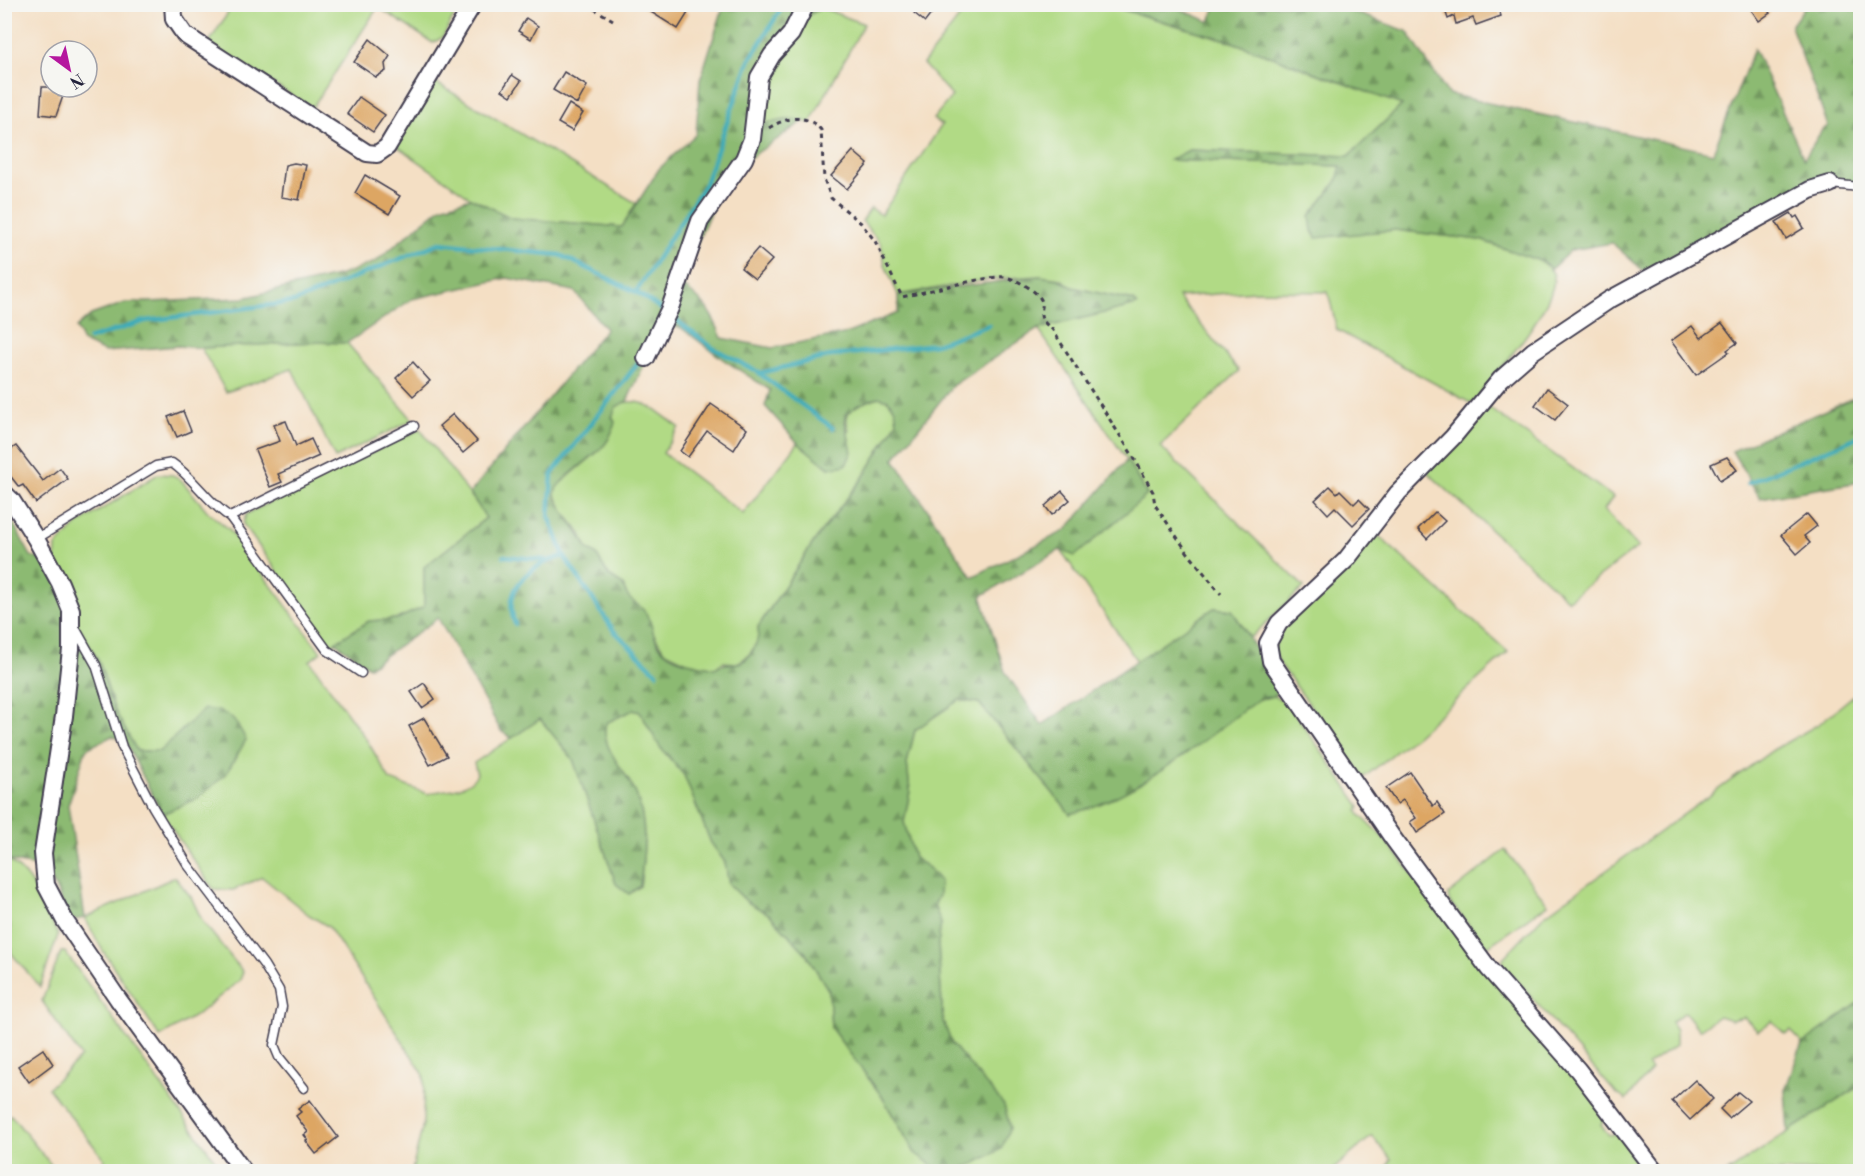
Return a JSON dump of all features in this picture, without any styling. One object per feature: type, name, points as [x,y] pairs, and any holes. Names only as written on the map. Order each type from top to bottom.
[{"type":"street","points":[[173,4],[174,19],[185,35],[367,153],[377,154],[387,147],[473,4]]},
{"type":"street","points":[[646,358],[667,314],[700,221],[744,159],[752,139],[759,77],[772,54],[791,34],[806,4]]},
{"type":"street","points":[[1656,1172],[1578,1070],[1489,969],[1398,846],[1272,662],[1268,643],[1279,622],[1346,560],[1398,492],[1453,437],[1501,379],[1533,351],[1609,300],[1810,190],[1830,184]]},
{"type":"street","points":[[4,494],[12,501],[36,539],[60,583],[71,610],[71,649],[64,716],[43,853],[46,885],[65,921],[118,999],[244,1172]]},
{"type":"lane","points":[[1830,184],[1860,187]]},
{"type":"lane","points":[[230,517],[414,426]]},
{"type":"lane","points":[[36,539],[156,466],[171,462],[183,470],[212,505],[230,517],[327,651],[361,673]]},
{"type":"lane","points":[[71,620],[96,665],[122,747],[153,807],[188,865],[264,965],[279,990],[282,1007],[274,1045],[279,1057],[304,1088]]},
{"type":"path","points":[[586,4],[613,20]]},
{"type":"path","points":[[752,139],[791,118],[807,118],[818,126],[821,130],[824,179],[831,198],[861,223],[875,241],[902,297],[1003,276],[1021,284],[1040,297],[1042,304],[1040,311],[1044,323],[1053,329],[1133,456],[1153,492],[1155,505],[1188,554],[1221,594]]},
{"type":"green space","points":[[233,5],[460,5],[443,37],[433,43],[378,7],[312,108],[208,44]]},
{"type":"green space","points":[[724,5],[824,5],[801,19],[767,53],[758,124],[793,119],[804,121],[726,174],[680,284],[706,307],[722,338],[772,348],[848,333],[898,313],[898,295],[1040,276],[1059,279],[1072,287],[1134,301],[1137,305],[1038,329],[953,385],[894,459],[972,577],[1065,531],[1127,460],[1147,495],[1075,556],[1060,550],[981,596],[1005,672],[1042,725],[1214,608],[1232,610],[1280,688],[1274,696],[1259,699],[1193,749],[1145,781],[1095,806],[1070,814],[979,703],[959,700],[915,730],[907,763],[910,791],[904,822],[914,858],[929,868],[940,881],[939,895],[934,906],[941,923],[938,944],[943,1021],[952,1044],[1004,1105],[1010,1128],[1001,1149],[976,1163],[954,1171],[936,1168],[915,1153],[881,1095],[831,1028],[829,991],[805,952],[769,914],[747,902],[729,884],[725,862],[711,843],[684,775],[660,747],[640,712],[633,710],[606,723],[605,733],[610,751],[636,794],[644,828],[640,886],[629,894],[616,884],[573,759],[540,719],[512,738],[501,731],[438,618],[369,667],[335,642],[369,621],[397,619],[424,607],[424,567],[486,518],[470,493],[606,329],[574,291],[507,278],[412,299],[347,343],[314,342],[201,348],[178,346],[105,352],[83,342],[76,328],[91,315],[125,303],[243,298],[341,275],[375,262],[441,207],[471,198],[512,218],[622,227],[659,169],[696,134],[700,80]],"holes":[[[670,327],[680,327],[724,360],[770,390],[765,406],[798,443],[829,468],[846,465],[852,452],[845,421],[847,414],[858,405],[878,397],[888,400],[895,409],[897,421],[862,479],[815,540],[758,627],[756,643],[751,653],[743,661],[715,668],[683,661],[662,649],[645,612],[630,599],[623,585],[609,576],[596,554],[587,549],[555,494],[561,483],[606,443],[615,422],[612,417],[616,407],[627,401],[647,359]]]},
{"type":"green space","points":[[969,5],[1114,5],[1117,8],[1227,40],[1402,105],[1349,156],[1189,150],[1172,160],[1341,166],[1337,181],[1310,216],[1316,237],[1395,230],[1480,240],[1543,262],[1554,276],[1552,289],[1534,323],[1472,404],[1337,330],[1328,292],[1255,291],[1178,297],[1239,371],[1160,446],[1304,587],[1250,638],[1232,610],[1214,608],[1137,661],[1060,549],[1147,494],[1127,460],[1038,329],[1136,305],[1134,301],[1072,287],[1061,279],[1040,276],[991,279],[898,295],[885,265],[881,244],[862,221],[871,208],[881,215],[942,125],[933,119],[952,96],[923,64]]},
{"type":"green space","points":[[1114,5],[1178,5],[1180,9],[1210,22],[1216,5],[1334,5],[1407,31],[1448,94],[1713,153],[1754,49],[1804,159],[1822,130],[1828,126],[1791,26],[1806,5],[1860,5],[1860,187],[1836,179],[1811,180],[1644,271],[1612,243],[1571,250],[1551,269],[1543,262],[1480,240],[1395,230],[1316,238],[1312,231],[1310,216],[1337,181],[1341,166],[1170,160],[1189,150],[1349,156],[1402,105],[1227,40],[1117,8]]},
{"type":"green space","points":[[822,8],[864,24],[810,123],[793,119],[758,124],[756,73],[801,19]]},
{"type":"green space","points":[[433,81],[636,203],[622,227],[511,218],[471,198],[394,144]]},
{"type":"green space","points":[[314,342],[347,343],[413,420],[335,458],[292,369],[226,392],[201,348]]},
{"type":"green space","points":[[1860,395],[1860,482],[1760,498],[1732,451]]},
{"type":"green space","points":[[879,397],[888,400],[895,408],[897,421],[862,479],[815,540],[758,627],[758,638],[754,648],[747,657],[737,663],[723,662],[715,668],[687,662],[664,651],[638,608],[627,598],[623,585],[609,576],[596,554],[587,549],[581,534],[564,512],[555,494],[556,487],[601,449],[616,406],[634,402],[649,406],[679,427],[663,453],[743,514],[798,443],[829,468],[849,431],[847,417],[850,412],[859,405]]},
{"type":"green space","points":[[1488,407],[1613,497],[1604,510],[1638,547],[1568,600],[1426,471]]},
{"type":"green space","points":[[420,429],[487,517],[424,567],[424,607],[397,619],[369,621],[331,646],[243,524],[246,514]]},
{"type":"green space","points":[[158,474],[173,475],[182,481],[209,513],[229,529],[321,652],[310,661],[368,742],[390,780],[428,794],[462,787],[473,780],[477,774],[474,763],[540,719],[573,759],[616,883],[629,894],[640,886],[644,828],[636,794],[607,742],[605,723],[633,710],[640,712],[660,747],[684,775],[711,843],[725,862],[729,884],[747,902],[769,914],[805,952],[829,991],[831,1028],[881,1095],[915,1153],[966,1062],[952,1044],[943,1021],[938,944],[941,923],[934,906],[939,895],[929,868],[914,858],[904,822],[910,791],[907,763],[915,730],[959,700],[979,703],[1070,814],[1260,699],[1274,696],[1287,702],[1360,806],[1358,811],[1360,815],[1383,837],[1607,1115],[1601,1125],[1609,1135],[1620,1133],[1650,1171],[1385,1171],[1391,1159],[1372,1136],[1330,1172],[412,1171],[423,1124],[424,1075],[329,927],[309,915],[262,877],[233,890],[213,889],[162,814],[198,798],[169,745],[160,751],[137,751],[115,711],[99,662],[76,622],[55,565],[56,546],[78,524]]},
{"type":"green space","points":[[13,523],[31,556],[55,565],[76,622],[99,662],[115,711],[137,751],[160,751],[204,709],[219,711],[230,717],[239,726],[246,740],[226,774],[198,798],[162,814],[125,741],[112,736],[86,749],[68,805],[85,918],[70,921],[47,869],[5,858],[4,528]]},
{"type":"green space","points":[[1373,531],[1508,652],[1417,735],[1363,778],[1280,664],[1274,652],[1277,636]]},
{"type":"green space","points":[[1860,690],[1860,1002],[1802,1044],[1791,1030],[1785,1034],[1772,1021],[1758,1031],[1744,1017],[1731,1020],[1719,1016],[1699,1030],[1685,1012],[1671,1022],[1676,1030],[1676,1045],[1648,1065],[1652,1070],[1626,1100],[1615,1092],[1502,964],[1503,958],[1542,917],[1773,750],[1819,724]]},
{"type":"green space","points":[[1505,850],[1548,904],[1487,947],[1449,901],[1448,895]]},
{"type":"green space","points":[[4,858],[23,873],[30,882],[58,935],[40,987],[11,953],[10,925],[5,919]]},
{"type":"green space","points":[[175,877],[191,897],[203,922],[243,972],[240,980],[198,1014],[160,1037],[103,951],[85,918]]},
{"type":"green space","points":[[61,952],[65,952],[223,1171],[92,1171],[105,1160],[48,1088],[81,1057],[42,1001]]},
{"type":"green space","points":[[1860,1002],[1860,1086],[1788,1132],[1785,1090],[1802,1044]]},
{"type":"green space","points":[[1860,1086],[1860,1171],[1728,1172]]},
{"type":"green space","points":[[11,1115],[56,1171],[5,1171],[5,1119]]},
{"type":"building","points":[[638,4],[674,4],[688,13],[678,29]]},
{"type":"building","points":[[921,4],[939,4],[925,22],[914,13]]},
{"type":"building","points":[[1443,4],[1497,4],[1501,16],[1476,25],[1473,18],[1456,24],[1454,16],[1448,19]]},
{"type":"building","points":[[1747,4],[1763,4],[1770,13],[1759,21]]},
{"type":"building","points":[[526,18],[538,26],[531,39],[518,31]]},
{"type":"building","points":[[370,39],[390,56],[385,64],[386,71],[376,77],[354,62]]},
{"type":"building","points":[[564,72],[587,86],[577,104],[553,90]]},
{"type":"building","points":[[512,75],[521,81],[511,96],[502,90]]},
{"type":"building","points":[[359,97],[385,115],[373,132],[347,114]]},
{"type":"building","points":[[41,99],[62,99],[56,116],[40,114]]},
{"type":"building","points":[[569,104],[583,113],[572,131],[558,123]]},
{"type":"building","points":[[853,151],[868,164],[847,189],[831,176]]},
{"type":"building","points":[[294,163],[306,165],[299,200],[281,197],[285,165]]},
{"type":"building","points":[[365,175],[400,196],[389,214],[355,193]]},
{"type":"building","points":[[1791,213],[1794,218],[1797,216],[1804,228],[1786,239],[1776,222]]},
{"type":"building","points":[[758,248],[772,260],[755,279],[741,268]]},
{"type":"building","points":[[1722,323],[1737,343],[1727,350],[1729,352],[1696,375],[1671,341],[1692,326],[1701,338]]},
{"type":"building","points":[[413,362],[430,381],[413,396],[396,378]]},
{"type":"building","points":[[1547,388],[1568,404],[1555,420],[1535,405]]},
{"type":"building","points":[[711,404],[747,429],[734,450],[707,431],[688,457],[680,451]]},
{"type":"building","points":[[183,411],[191,431],[177,437],[168,417]]},
{"type":"building","points":[[453,414],[477,441],[463,453],[439,426]]},
{"type":"building","points":[[286,421],[296,446],[311,439],[319,456],[278,474],[282,482],[270,487],[255,450],[280,441],[274,425]]},
{"type":"building","points":[[16,446],[43,481],[60,468],[68,479],[36,503],[23,485],[19,487],[4,468],[4,454]]},
{"type":"building","points":[[1727,457],[1737,470],[1720,481],[1711,464]]},
{"type":"building","points":[[1330,486],[1337,493],[1340,490],[1354,504],[1359,499],[1369,509],[1353,525],[1335,507],[1328,514],[1315,500]]},
{"type":"building","points":[[1062,491],[1070,500],[1052,515],[1045,506]]},
{"type":"building","points":[[1435,512],[1445,521],[1427,539],[1418,529]]},
{"type":"building","points":[[1807,514],[1817,526],[1804,536],[1810,543],[1797,554],[1781,535]]},
{"type":"building","points":[[424,683],[435,699],[422,708],[411,692]]},
{"type":"building","points":[[424,718],[447,756],[430,765],[409,726]]},
{"type":"building","points":[[1410,772],[1433,806],[1437,802],[1445,814],[1417,833],[1410,822],[1416,818],[1403,800],[1397,804],[1386,788]]},
{"type":"building","points":[[43,1049],[53,1064],[29,1082],[18,1066]]},
{"type":"building","points":[[1695,1080],[1713,1099],[1690,1120],[1672,1101]]},
{"type":"building","points":[[1738,1092],[1749,1101],[1729,1118],[1720,1109]]},
{"type":"building","points":[[310,1100],[338,1137],[316,1154],[306,1141],[308,1140],[304,1135],[308,1132],[296,1116],[301,1112],[298,1109]]},
{"type":"waterway","points":[[664,311],[636,292],[705,184],[749,61],[784,4]]},
{"type":"waterway","points":[[89,339],[145,321],[294,302],[439,243],[560,255],[636,292]]},
{"type":"waterway","points":[[671,316],[713,348],[760,373],[831,356],[936,344],[989,325]]},
{"type":"waterway","points":[[642,358],[552,474],[549,516],[564,556],[614,631],[657,673]]},
{"type":"waterway","points":[[760,374],[833,428]]},
{"type":"waterway","points":[[1748,483],[1860,436]]},
{"type":"waterway","points":[[504,556],[545,560]]},
{"type":"waterway","points":[[515,624],[512,599],[522,579],[541,565],[564,556]]}]
